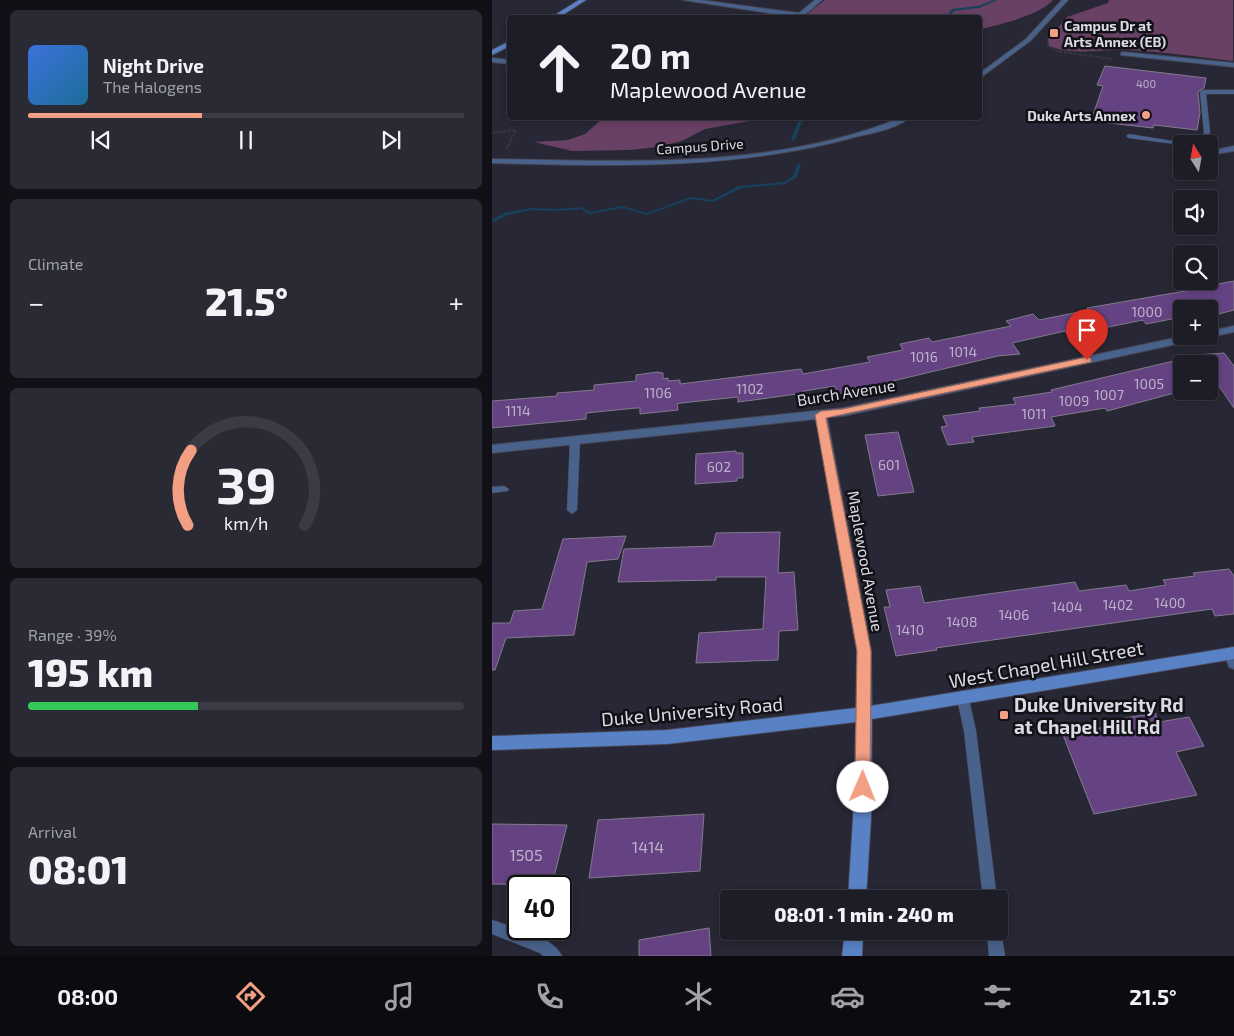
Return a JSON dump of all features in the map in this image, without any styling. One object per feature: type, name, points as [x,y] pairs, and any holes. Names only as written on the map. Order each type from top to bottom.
[{"type":"main road","points":[[558,15],[583,0]]},
{"type":"main road","points":[[492,53],[507,45]]},
{"type":"main road","name":"West Chapel Hill Street","points":[[864,714],[1233,656]]},
{"type":"main road","points":[[858,890],[862,818],[864,714]]},
{"type":"main road","name":"Duke University Road","points":[[492,743],[667,737],[864,714]]},
{"type":"main road","points":[[852,956],[853,940]]},
{"type":"street","points":[[686,0],[791,15]]},
{"type":"street","points":[[799,15],[819,0]]},
{"type":"street","points":[[982,74],[1028,40],[1065,0]]},
{"type":"street","points":[[1123,54],[1234,65]]},
{"type":"street","points":[[492,60],[507,62]]},
{"type":"street","name":"Campus Drive","points":[[492,161],[639,163],[729,159],[819,144],[856,135],[899,120]]},
{"type":"street","points":[[1218,151],[1234,148]]},
{"type":"street","points":[[1230,330],[1234,340]]},
{"type":"street","name":"Burch Avenue","points":[[492,449],[843,412],[1173,342]]},
{"type":"street","name":"Maplewood Avenue","points":[[821,415],[864,651],[864,714]]},
{"type":"lane","points":[[1206,135],[1203,92],[1234,92]]},
{"type":"lane","points":[[1128,136],[1173,142]]},
{"type":"lane","points":[[572,510],[575,440]]},
{"type":"lane","points":[[492,490],[504,489]]},
{"type":"lane","points":[[963,699],[970,731],[989,890]]},
{"type":"lane","points":[[492,927],[547,953]]},
{"type":"lane","points":[[995,940],[996,956]]},
{"type":"path","points":[[1048,37],[1048,47],[1062,52],[1109,58],[1120,58],[1124,56],[1123,54]]},
{"type":"path","points":[[492,134],[516,130],[503,157]]},
{"type":"shaded area","points":[[825,0],[1053,0],[1029,15],[982,28],[982,15],[806,15]]},
{"type":"shaded area","points":[[1109,0],[1233,0],[1233,61],[1129,50],[1080,52],[1049,46],[1048,39],[1067,17],[1108,3]]},
{"type":"shaded area","points":[[601,120],[756,120],[705,129],[682,141],[658,147],[629,150],[572,151],[534,142],[568,140],[585,134]]},
{"type":"building","points":[[1105,66],[1206,78],[1204,88],[1198,92],[1200,113],[1197,130],[1154,125],[1153,128],[1091,121],[1103,86],[1097,85]]},
{"type":"building","points":[[1234,281],[1234,310],[1219,314],[1218,300],[1173,300],[1173,319],[1146,324],[1143,320],[1094,330],[1098,335],[1073,341],[1065,331],[1012,343],[1020,354],[998,356],[838,394],[835,386],[804,391],[804,393],[738,402],[738,397],[681,403],[677,404],[678,410],[640,414],[640,408],[636,408],[586,413],[586,419],[492,428],[492,401],[557,396],[557,393],[594,390],[594,385],[636,381],[636,375],[657,372],[663,373],[663,379],[668,378],[668,381],[680,380],[680,384],[801,369],[803,374],[870,362],[867,357],[903,350],[900,344],[929,338],[932,342],[1011,326],[1006,321],[1033,314],[1039,320],[1089,310],[1087,308],[1191,290],[1218,290],[1218,284]]},
{"type":"building","points":[[1224,353],[1234,366],[1234,408],[1218,385],[1218,355],[1198,355]]},
{"type":"building","points":[[1173,361],[1173,393],[1107,411],[1105,408],[1051,417],[1055,426],[972,437],[974,442],[948,445],[941,427],[947,426],[943,416],[980,411],[979,408],[1016,404],[1013,398],[1052,392],[1051,390]]},
{"type":"building","points":[[898,432],[914,492],[878,496],[865,435]]},
{"type":"building","points":[[736,451],[736,453],[743,453],[743,478],[737,478],[737,481],[695,484],[696,454]]},
{"type":"building","points":[[780,532],[778,573],[794,572],[798,630],[779,631],[778,660],[696,663],[699,633],[763,629],[766,577],[716,577],[716,580],[618,582],[624,549],[713,546],[716,533]]},
{"type":"building","points":[[626,536],[618,559],[587,562],[574,635],[506,638],[495,670],[492,670],[492,623],[510,623],[514,611],[542,609],[563,539]]},
{"type":"building","points":[[1229,569],[1234,576],[1234,614],[1215,616],[1212,609],[936,648],[937,650],[896,656],[884,607],[890,607],[886,590],[920,586],[924,603],[1075,582],[1079,591],[1126,585],[1129,591],[1166,585],[1163,580],[1195,576],[1193,573]]},
{"type":"building","points":[[1155,713],[1159,722],[1189,717],[1204,746],[1176,752],[1197,795],[1094,814],[1063,735],[1121,724],[1119,719]]},
{"type":"building","points":[[704,814],[700,871],[589,878],[598,820]]},
{"type":"building","points":[[492,824],[567,825],[554,875],[507,875],[507,884],[492,884]]},
{"type":"building","points":[[709,928],[711,956],[639,956],[639,940]]},
{"type":"waterway","points":[[949,15],[953,10],[979,7],[997,0]]},
{"type":"waterway","points":[[793,140],[802,120]]},
{"type":"waterway","points":[[492,222],[506,214],[532,209],[558,210],[582,208],[589,213],[622,207],[647,214],[691,198],[713,201],[741,187],[785,183],[795,177],[799,164]]},
{"type":"place","name":"Campus Dr at Arts Annex (EB)","points":[[1054,33]]},
{"type":"place","name":"Duke Arts Annex","points":[[1146,115]]},
{"type":"place","name":"Duke University Rd at Chapel Hill Rd","points":[[1004,715]]},
{"type":"route","points":[[863,787],[864,651],[821,415],[843,412],[1087,360]]}]
